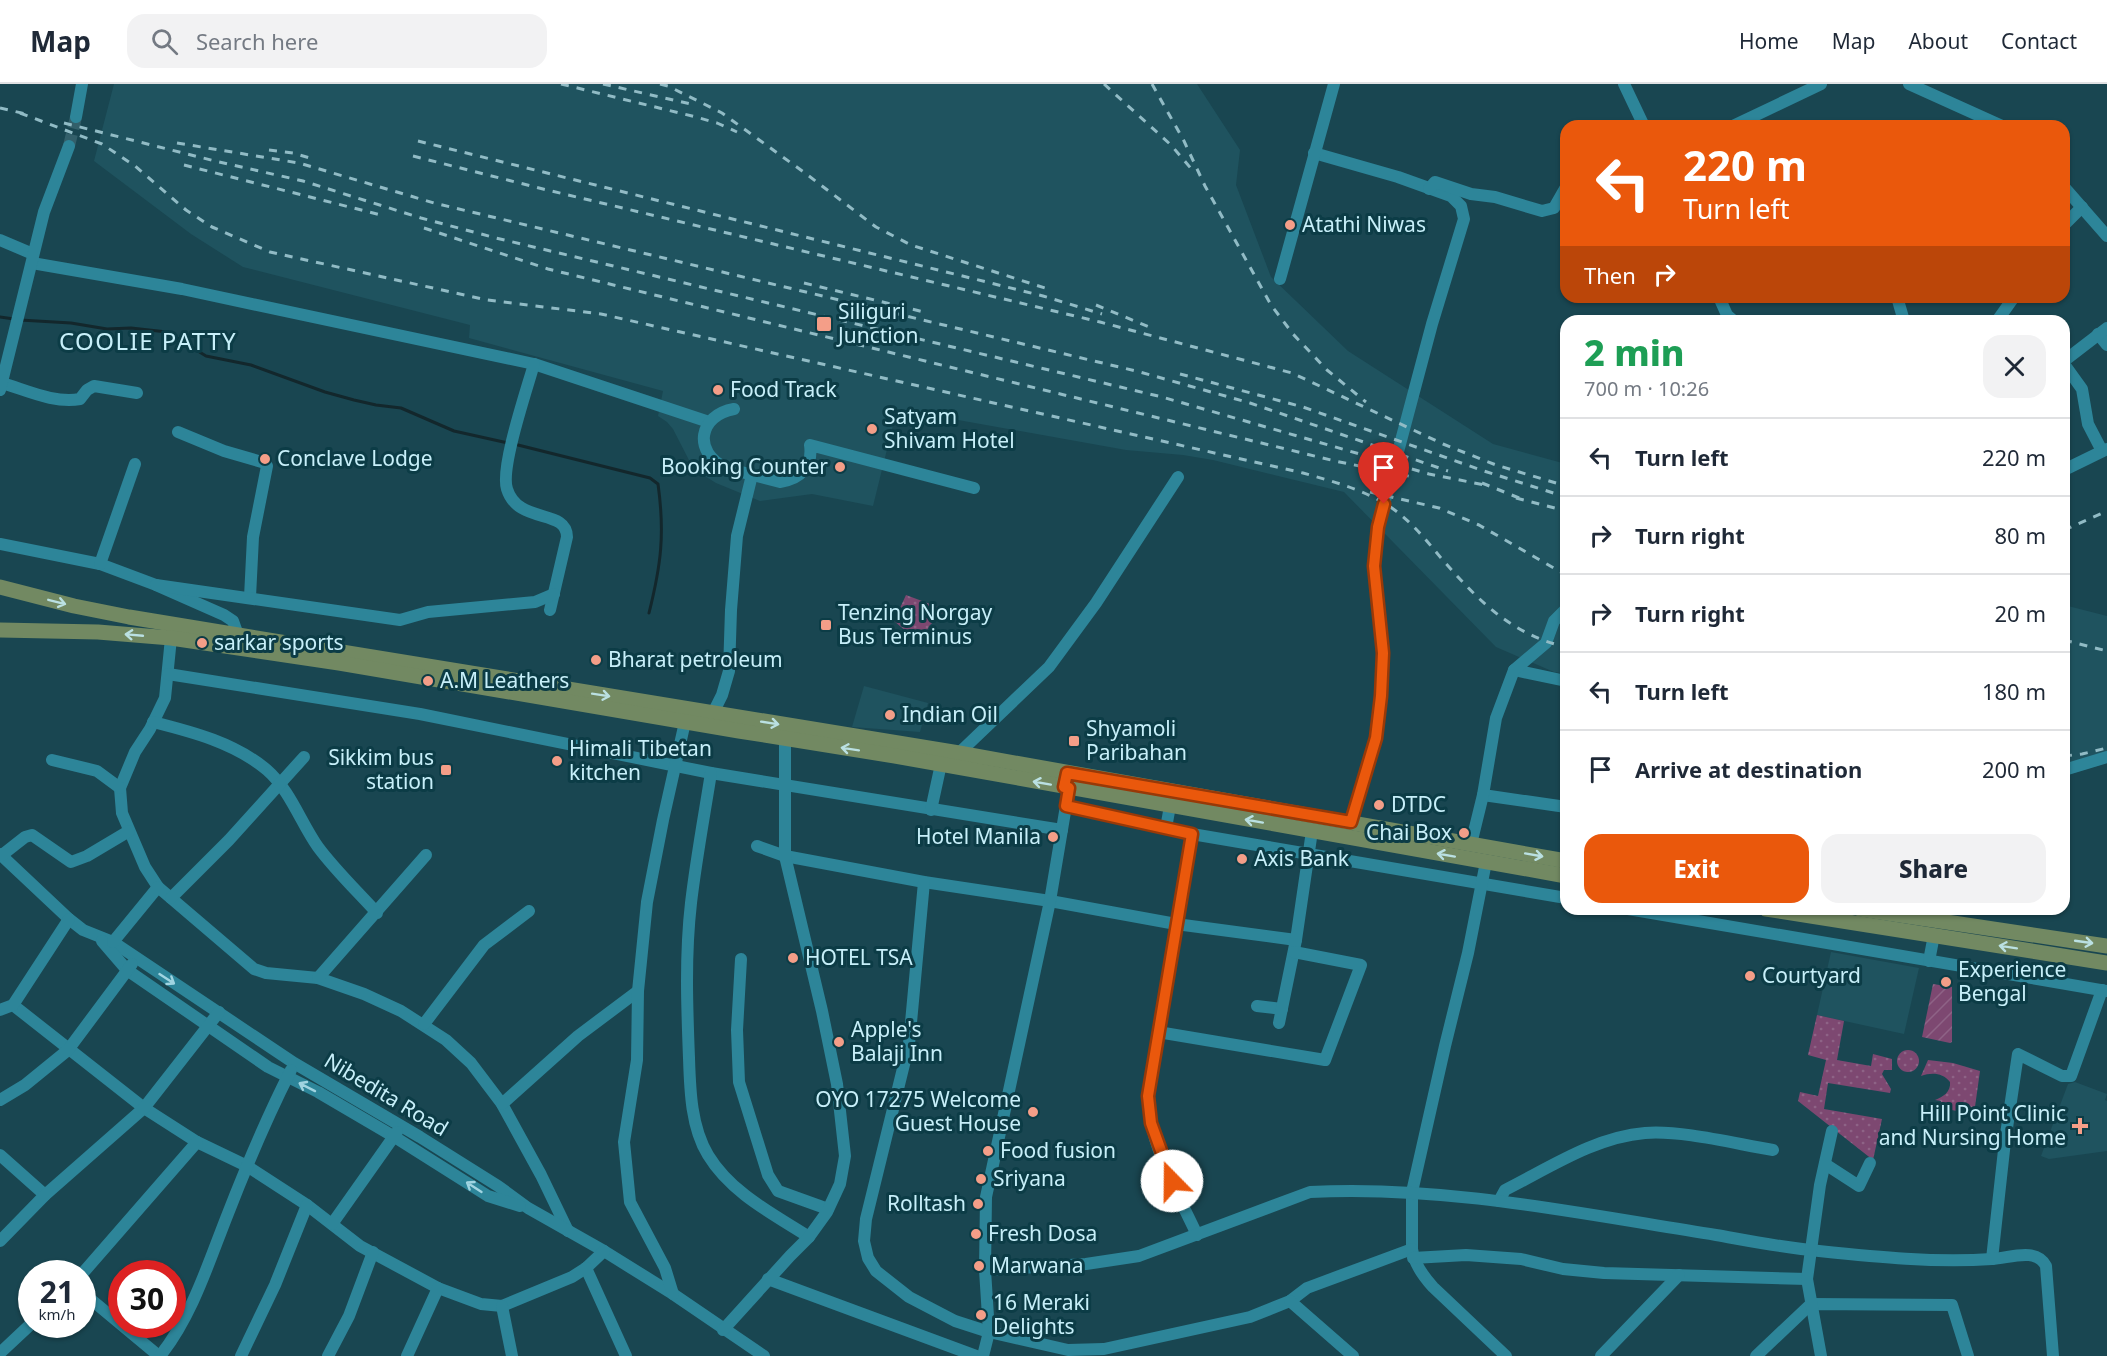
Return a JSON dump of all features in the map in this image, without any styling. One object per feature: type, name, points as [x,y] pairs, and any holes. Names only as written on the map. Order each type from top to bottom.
[{"type":"main road","points":[[0,587],[105,612],[712,720],[959,753],[1067,782],[1170,806],[1312,831],[1488,855],[1560,861]]},
{"type":"main road","points":[[0,630],[98,632],[171,638],[328,661],[686,722],[712,720],[785,739],[941,764],[1351,822],[1472,844],[1488,855],[1560,874]]},
{"type":"main road","points":[[1819,915],[2107,946]]},
{"type":"main road","points":[[1908,915],[1935,928],[2107,963]]},
{"type":"street","points":[[76,117],[82,84]]},
{"type":"street","points":[[1280,279],[1334,84]]},
{"type":"street","points":[[1624,84],[1637,120]]},
{"type":"street","points":[[1746,120],[1821,84]]},
{"type":"street","points":[[1909,84],[1989,120]]},
{"type":"street","points":[[69,146],[44,212],[1,386],[69,400],[80,399],[87,390],[94,386],[137,393]]},
{"type":"street","points":[[1314,153],[1398,177],[1451,196],[1461,206],[1464,219],[1432,324],[1378,527],[1374,566],[1383,653],[1376,738],[1351,822]]},
{"type":"street","points":[[1430,189],[1435,182],[1471,194],[1495,197],[1542,211],[1554,208],[1560,198]]},
{"type":"street","points":[[2070,194],[2105,231]]},
{"type":"street","points":[[2070,219],[2082,207]]},
{"type":"street","points":[[0,240],[32,259],[534,364],[709,422]]},
{"type":"street","points":[[2070,358],[2102,331],[2107,345]]},
{"type":"street","points":[[534,364],[509,453],[505,482],[511,498],[523,510],[555,519],[566,530],[567,537],[550,610]]},
{"type":"street","points":[[2070,372],[2082,389],[2088,424],[2105,450],[2070,467]]},
{"type":"street","points":[[734,409],[724,410],[709,422],[704,440],[710,457],[726,468],[780,482],[790,481],[798,476],[810,462],[810,445],[974,488]]},
{"type":"street","points":[[178,432],[224,451],[265,463],[267,466],[253,537],[250,597]]},
{"type":"street","points":[[100,564],[135,464]]},
{"type":"street","points":[[712,720],[729,671],[737,536],[752,474]]},
{"type":"street","points":[[959,753],[1049,668],[1096,603],[1178,477]]},
{"type":"street","points":[[0,544],[100,564],[156,585],[224,615],[233,621],[238,635]]},
{"type":"street","points":[[156,585],[400,620],[428,612],[535,602],[554,594]]},
{"type":"street","points":[[1472,844],[1496,718],[1514,670],[1546,643],[1554,621],[1560,615]]},
{"type":"street","points":[[171,638],[165,698],[135,752],[120,788],[122,813],[145,867],[158,887],[254,969],[266,973],[318,978],[364,994],[401,1011],[446,1040],[471,1063],[502,1104],[541,1175],[568,1231]]},
{"type":"street","points":[[1514,670],[1560,680]]},
{"type":"street","points":[[168,674],[420,714],[675,767],[1062,830]]},
{"type":"street","points":[[153,722],[201,734],[251,758],[273,775],[319,848],[377,913]]},
{"type":"street","points":[[673,1294],[665,1268],[628,1197],[624,1142],[637,1060],[638,991],[647,902],[686,722]]},
{"type":"street","points":[[723,1330],[809,1237],[828,1209],[840,1184],[845,1156],[837,1084],[785,856],[785,739]]},
{"type":"street","points":[[171,898],[229,840],[304,757]]},
{"type":"street","points":[[2070,768],[2107,757]]},
{"type":"street","points":[[52,760],[97,771],[120,788]]},
{"type":"street","points":[[931,810],[941,764]]},
{"type":"street","points":[[711,773],[691,905],[686,994],[690,1084],[696,1128],[708,1156],[729,1180],[752,1201],[809,1237]]},
{"type":"street","points":[[983,1356],[988,1332],[985,1270],[986,1197],[1050,902],[1066,806],[1067,782]]},
{"type":"street","points":[[1483,795],[1560,806]]},
{"type":"street","points":[[1066,806],[1192,834],[1560,897]]},
{"type":"street","points":[[1166,828],[1170,806]]},
{"type":"street","points":[[1,854],[25,837],[32,835],[71,862],[87,856],[129,831]]},
{"type":"street","points":[[1279,1023],[1295,946],[1312,831]]},
{"type":"street","points":[[1192,834],[1158,1032],[1148,1110],[1164,1163],[1197,1235]]},
{"type":"street","points":[[757,846],[785,856],[924,882],[1295,946],[1361,965],[1325,1060],[1158,1032]]},
{"type":"street","name":"Nibedita Road","points":[[1,854],[83,930],[112,942],[294,1063],[498,1185],[528,1208],[673,1294],[764,1356]]},
{"type":"street","points":[[318,978],[426,855]]},
{"type":"street","points":[[1488,855],[1412,1192],[1412,1253],[1422,1275],[1506,1356]]},
{"type":"street","points":[[924,882],[909,1044],[866,1219],[864,1241],[868,1258],[876,1271],[909,1298],[955,1321],[988,1332],[1068,1350],[1119,1351],[1250,1317],[1290,1301],[1307,1288],[1412,1253],[1521,1259],[1563,1269],[1604,1273],[1807,1279]]},
{"type":"street","points":[[112,942],[158,887]]},
{"type":"street","points":[[424,1024],[484,945],[529,911]]},
{"type":"street","points":[[1663,915],[2104,991],[2070,1076],[2062,1076],[2018,1054],[2005,1141],[1992,1259]]},
{"type":"street","points":[[0,1010],[14,1005],[69,919]]},
{"type":"street","points":[[1929,961],[1935,928]]},
{"type":"street","points":[[100,938],[127,970],[268,1067],[393,1136],[488,1196],[528,1208]]},
{"type":"street","points":[[0,1100],[25,1086],[68,1050],[137,959]]},
{"type":"street","points":[[741,959],[737,1030],[739,1082],[768,1175],[778,1191],[828,1209]]},
{"type":"street","points":[[502,1104],[578,1036],[638,991]]},
{"type":"street","points":[[14,1005],[144,1108],[197,1142],[247,1166],[307,1205],[360,1246],[438,1288],[481,1305],[502,1306],[549,1288],[586,1268],[604,1251]]},
{"type":"street","points":[[1257,1006],[1282,1009]]},
{"type":"street","points":[[0,1241],[45,1195],[144,1108],[219,1012]]},
{"type":"street","points":[[96,1304],[159,1356],[175,1337],[201,1281],[247,1166],[294,1063]]},
{"type":"street","points":[[332,1224],[401,1126]]},
{"type":"street","points":[[1821,1356],[1807,1279],[1809,1250],[1832,1131]]},
{"type":"street","points":[[1499,1201],[1505,1190],[1592,1147],[1626,1136],[1648,1133],[1678,1135],[1773,1150]]},
{"type":"street","points":[[94,1260],[197,1142]]},
{"type":"street","points":[[0,1155],[45,1195]]},
{"type":"street","points":[[1825,1164],[1858,1186],[1870,1163]]},
{"type":"street","points":[[985,1270],[1086,1264],[1139,1256],[1310,1192],[1339,1190],[1412,1192],[1499,1201],[1809,1250],[1888,1258],[1992,1259],[2033,1254],[2039,1257],[2046,1266],[2052,1356]]},
{"type":"street","points":[[241,1356],[275,1285],[307,1205]]},
{"type":"street","points":[[328,1356],[349,1316],[373,1252]]},
{"type":"street","points":[[586,1268],[626,1356]]},
{"type":"street","points":[[1601,1356],[1678,1275]]},
{"type":"street","points":[[768,1279],[976,1356]]},
{"type":"street","points":[[407,1356],[438,1288]]},
{"type":"street","points":[[1290,1301],[1353,1356]]},
{"type":"street","points":[[1756,1356],[1811,1304],[1952,1305],[1968,1356]]},
{"type":"street","points":[[502,1306],[512,1356]]},
{"type":"street","points":[[0,1353],[18,1336]]},
{"type":"shaded area","points":[[114,84],[1197,84],[1240,150],[1236,185],[1271,277],[1348,351],[1493,444],[1560,462],[1560,673],[1496,647],[1344,492],[1213,460],[1126,450],[897,409],[873,506],[812,494],[760,501],[716,483],[691,464],[673,429],[658,416],[663,391],[469,338],[470,325],[243,267],[191,234],[94,161]]},
{"type":"shaded area","points":[[906,595],[946,610],[929,626],[921,644],[894,621]]},
{"type":"shaded area","points":[[2070,607],[2107,616],[2107,763],[2070,774]]},
{"type":"shaded area","name":"Indian Oil","points":[[864,686],[928,703],[920,732],[852,727]]},
{"type":"shaded area","points":[[1831,952],[1919,968],[1904,1034],[1817,1015]]},
{"type":"shaded area","points":[[1933,984],[1952,987],[1952,1042],[1950,1043],[1922,1037]]},
{"type":"shaded area","points":[[1817,1015],[1844,1021],[1837,1060],[1871,1066],[1873,1054],[1892,1059],[1892,1070],[1884,1070],[1882,1074],[1891,1089],[1890,1093],[1828,1083],[1824,1109],[1882,1119],[1873,1160],[1798,1101],[1800,1092],[1818,1096],[1826,1060],[1808,1055]]},
{"type":"shaded area","points":[[1908,1050],[1916,1053],[1919,1061],[1916,1069],[1908,1072],[1900,1069],[1897,1061],[1900,1053]]},
{"type":"shaded area","points":[[1928,1060],[1953,1063],[1980,1071],[1974,1114],[1940,1108],[1941,1101],[1935,1100],[1946,1094],[1950,1082],[1937,1074],[1921,1076]]},
{"type":"shaded area","name":"Hill Point Clinic and Nursing Home","points":[[2075,1082],[2107,1094],[2105,1100],[2107,1101],[2107,1151],[2049,1159],[2041,1156],[2068,1084]]},
{"type":"waterway","points":[[0,317],[14,319]]},
{"type":"waterway","points":[[20,320],[71,323],[107,329],[131,328],[167,332],[206,356],[251,365],[354,400],[401,408],[454,431],[508,443]]},
{"type":"waterway","points":[[518,445],[650,478],[658,484],[661,549],[649,613]]},
{"type":"tunnel","points":[[69,146],[76,117]]},
{"type":"railway","points":[[561,84],[696,117],[737,132]]},
{"type":"railway","points":[[603,84],[695,105]]},
{"type":"railway","points":[[660,84],[722,113],[876,227],[911,245],[1045,288]]},
{"type":"railway","points":[[1104,84],[1171,145],[1194,172]]},
{"type":"railway","points":[[1152,84],[1271,305],[1293,334],[1327,370],[1366,402]]},
{"type":"railway","points":[[0,108],[26,114]]},
{"type":"railway","points":[[20,113],[102,144],[135,166],[186,210],[212,227],[270,252],[487,300],[601,314],[1303,473],[1339,484],[1375,498],[1402,516],[1468,588],[1496,613],[1528,634],[1560,645]]},
{"type":"railway","points":[[64,123],[303,181],[421,218],[496,238],[1162,397],[1429,474],[1490,486]]},
{"type":"railway","points":[[418,141],[1043,296],[1102,314]]},
{"type":"railway","points":[[177,143],[299,163],[434,203],[1140,372],[1250,403],[1448,471]]},
{"type":"railway","points":[[269,150],[293,153],[313,159]]},
{"type":"railway","points":[[413,156],[1100,322],[1292,373],[1443,444],[1496,465],[1560,484]]},
{"type":"railway","points":[[184,165],[381,215]]},
{"type":"railway","points":[[424,228],[548,269],[1335,461],[1413,477]]},
{"type":"railway","points":[[804,283],[924,312]]},
{"type":"railway","points":[[1096,305],[1154,329]]},
{"type":"railway","points":[[1180,374],[1303,407],[1484,471],[1560,495]]},
{"type":"railway","points":[[1482,483],[1524,500]]},
{"type":"railway","points":[[1370,492],[1439,508],[1479,525],[1560,572]]},
{"type":"railway","points":[[1516,498],[1560,509]]},
{"type":"railway","points":[[2070,527],[2107,511]]},
{"type":"railway","points":[[2070,642],[2107,651]]},
{"type":"railway","points":[[2070,755],[2107,748]]},
{"type":"place","name":"Atathi Niwas","points":[[1290,225]]},
{"type":"place","name":"Siliguri Junction","points":[[824,324]]},
{"type":"place","name":"Food Track","points":[[718,390]]},
{"type":"place","name":"Satyam Shivam Hotel","points":[[872,429]]},
{"type":"place","name":"Conclave Lodge","points":[[265,459]]},
{"type":"place","name":"Booking Counter","points":[[840,467]]},
{"type":"place","name":"Tenzing Norgay Bus Terminus","points":[[826,625]]},
{"type":"place","name":"sarkar sports","points":[[202,643]]},
{"type":"place","name":"Bharat petroleum","points":[[596,660]]},
{"type":"place","name":"A.M Leathers","points":[[428,681]]},
{"type":"place","name":"Indian Oil","points":[[890,715]]},
{"type":"place","name":"Shyamoli Paribahan","points":[[1074,741]]},
{"type":"place","name":"Himali Tibetan kitchen","points":[[557,761]]},
{"type":"place","name":"Sikkim bus station","points":[[446,770]]},
{"type":"place","name":"DTDC","points":[[1379,805]]},
{"type":"place","name":"Chai Box","points":[[1464,833]]},
{"type":"place","name":"Hotel Manila","points":[[1053,837]]},
{"type":"place","name":"Axis Bank","points":[[1242,859]]},
{"type":"place","name":"HOTEL TSA","points":[[793,958]]},
{"type":"place","name":"Courtyard","points":[[1750,976]]},
{"type":"place","name":"Experience Bengal","points":[[1946,982]]},
{"type":"place","name":"Apple's Balaji Inn","points":[[839,1042]]},
{"type":"place","name":"OYO 17275 Welcome Guest House","points":[[1033,1112]]},
{"type":"place","name":"Hill Point Clinic and Nursing Home","points":[[2080,1126]]},
{"type":"place","name":"Food fusion","points":[[988,1151]]},
{"type":"place","name":"Sriyana","points":[[981,1179]]},
{"type":"place","name":"Rolltash","points":[[978,1204]]},
{"type":"place","name":"Fresh Dosa","points":[[976,1234]]},
{"type":"place","name":"Marwana","points":[[979,1266]]},
{"type":"place","name":"16 Meraki Delights","points":[[981,1315]]},
{"type":"district","name":"COOLIE PATTY","points":[[148,342]]},
{"type":"route","points":[[1172,1181],[1151,1123],[1148,1096],[1192,834],[1066,806],[1069,788],[1064,787],[1067,773],[1351,822],[1376,738],[1381,696],[1383,653],[1374,566],[1378,527],[1384,504]]}]
